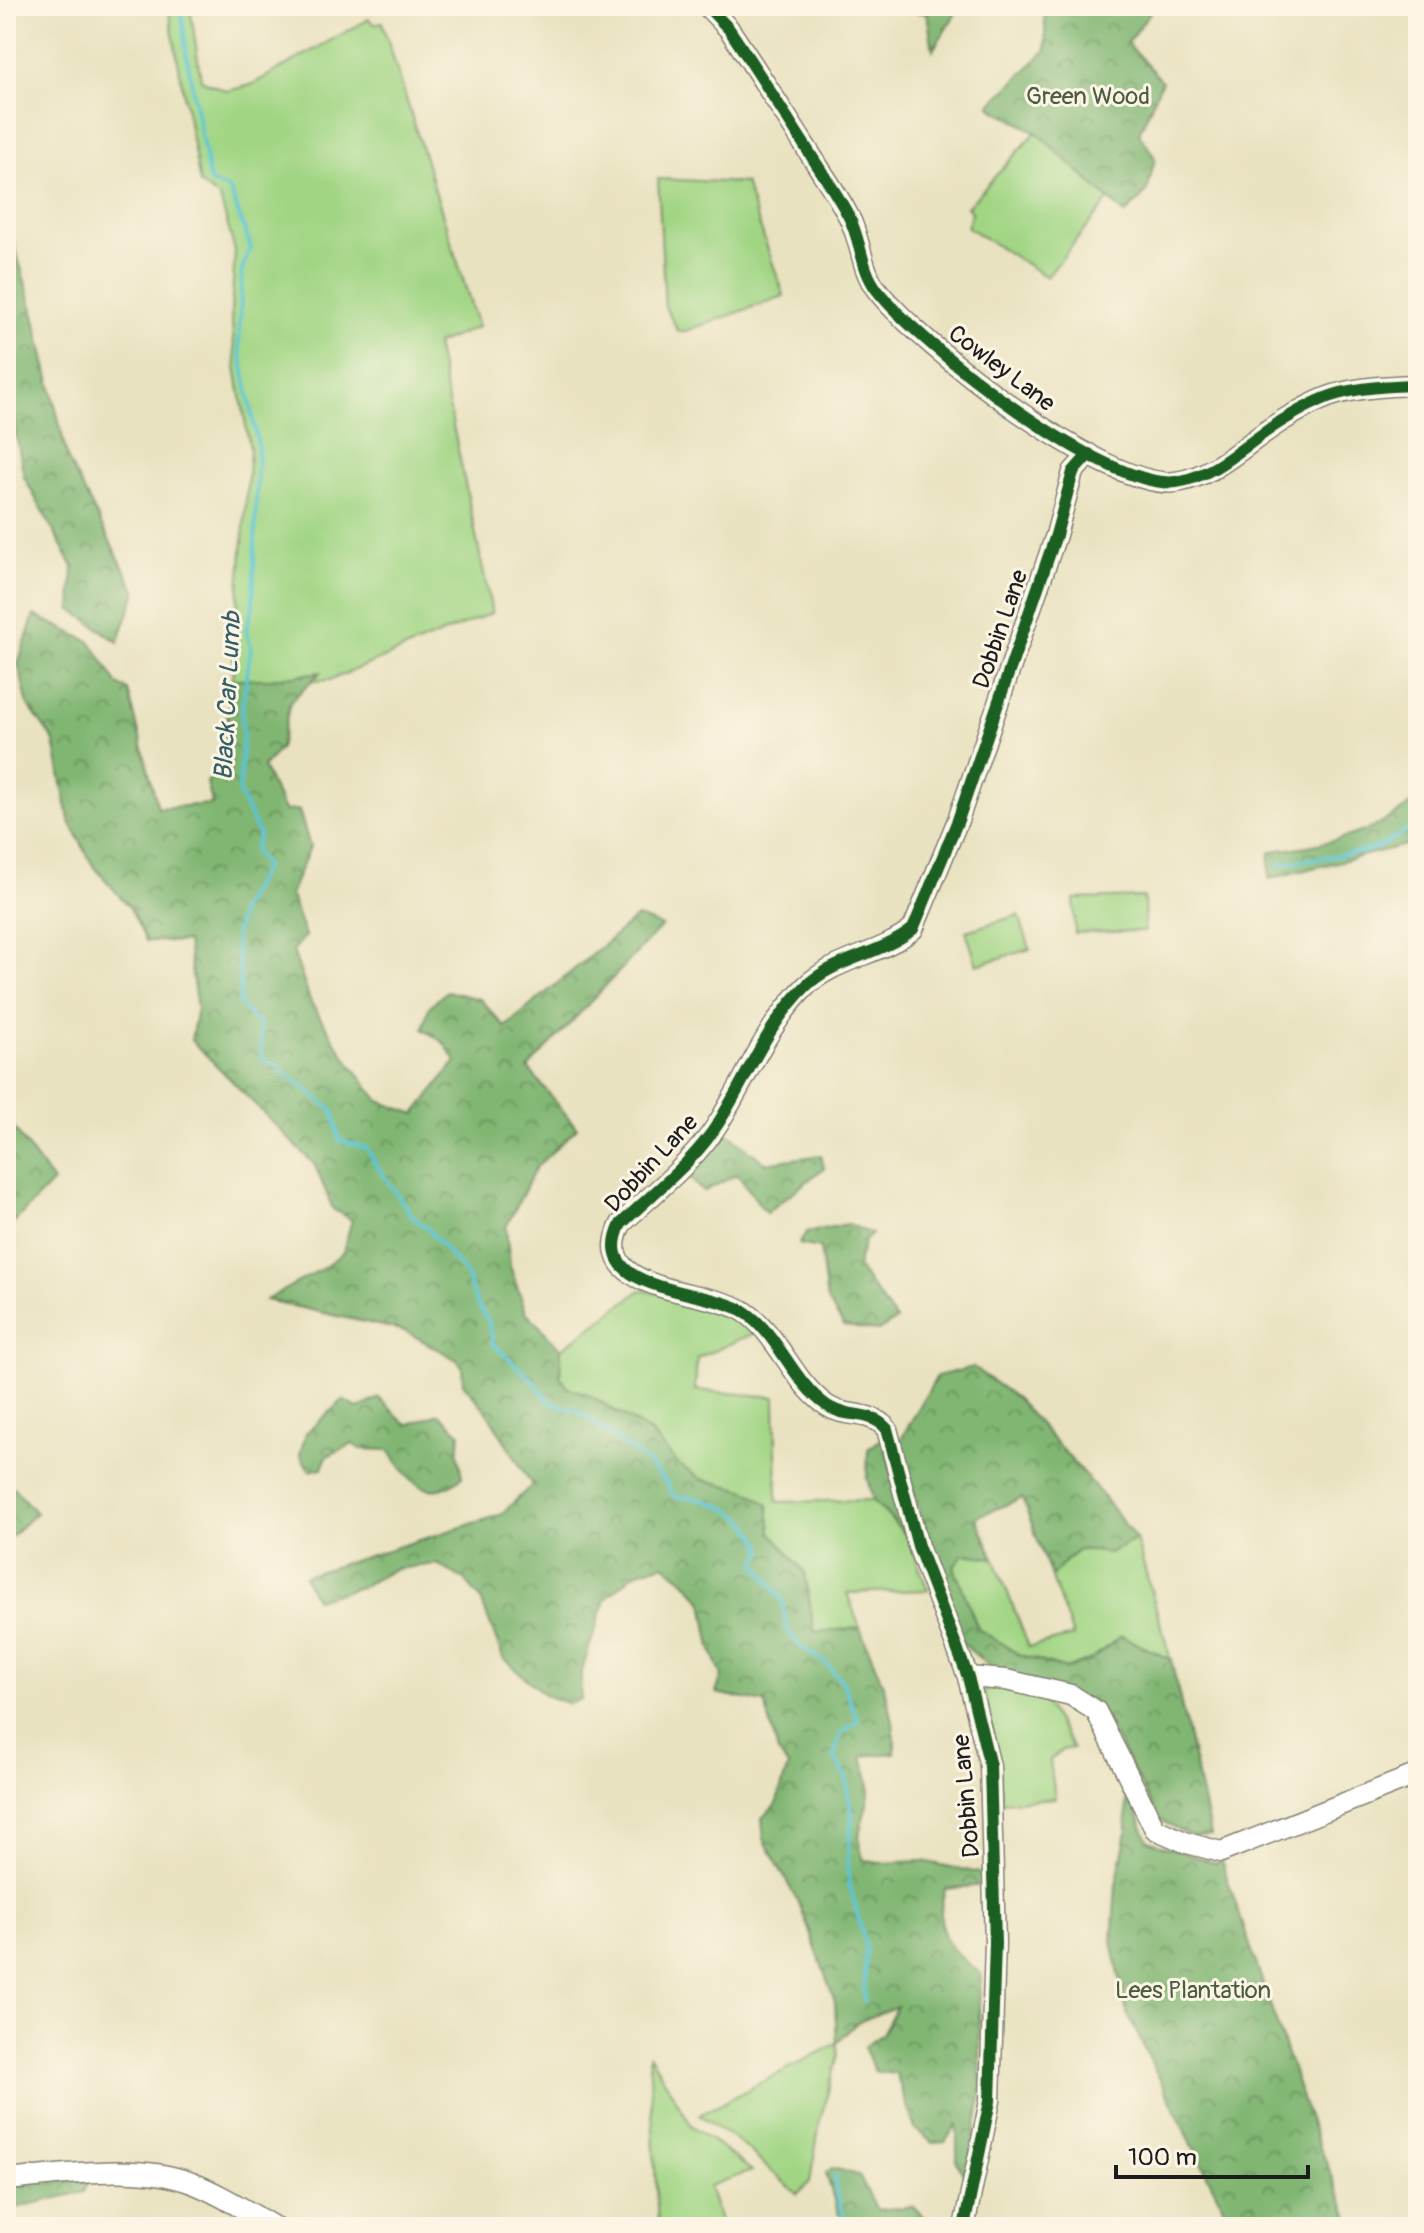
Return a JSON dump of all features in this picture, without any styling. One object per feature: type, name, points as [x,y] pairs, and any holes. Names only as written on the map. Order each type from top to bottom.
[{"type":"street","name":"Cowley Lane","points":[[707,6],[729,29],[850,217],[870,280],[877,291],[973,379],[1023,415],[1089,454],[1141,479],[1175,482],[1192,478],[1216,466],[1284,420],[1335,395],[1418,385]]},
{"type":"street","points":[[1060,438],[1073,472]]},
{"type":"street","name":"Dobbin Lane","points":[[964,2227],[990,2101],[995,1943],[990,1766],[968,1677],[918,1546],[887,1429],[876,1418],[833,1410],[825,1405],[810,1391],[748,1314],[714,1299],[654,1286],[626,1271],[619,1261],[615,1236],[621,1224],[701,1147],[719,1123],[773,1024],[807,984],[832,968],[903,937],[913,929],[958,820],[1056,535],[1073,472],[1089,454]]},
{"type":"street","points":[[968,1677],[1006,1680],[1071,1695],[1096,1711],[1155,1829],[1187,1843],[1221,1852],[1418,1774]]},
{"type":"street","points":[[6,2180],[152,2173],[189,2181],[274,2227]]},
{"type":"green space","points":[[168,6],[190,6],[201,80],[227,91],[251,85],[369,19],[374,24],[382,22],[478,327],[436,344],[492,613],[330,680],[312,681],[320,673],[271,679],[232,679],[250,450],[236,367],[231,313],[235,251],[220,198],[200,184]]},
{"type":"green space","points":[[881,6],[959,8],[933,50],[927,14]]},
{"type":"green space","name":"Green Wood","points":[[1044,6],[1155,6],[1127,43],[1162,81],[1139,133],[1155,158],[1147,192],[1125,214],[1036,132],[990,105],[1046,50]]},
{"type":"green space","points":[[1036,132],[1109,199],[1047,277],[967,227],[972,213],[967,207]]},
{"type":"green space","points":[[658,179],[745,183],[784,296],[686,331],[678,331],[665,307]]},
{"type":"green space","points":[[6,215],[33,310],[68,460],[136,592],[118,642],[71,609],[73,567],[24,477],[6,379]]},
{"type":"green space","points":[[34,615],[91,642],[118,685],[128,690],[158,808],[212,804],[207,782],[227,766],[225,736],[232,679],[271,679],[321,672],[290,702],[280,748],[263,767],[284,811],[299,810],[310,847],[290,894],[305,936],[293,951],[311,1003],[344,1055],[379,1101],[415,1114],[456,1061],[443,1042],[423,1029],[429,1007],[447,991],[480,999],[505,1027],[637,917],[662,926],[528,1068],[577,1128],[536,1167],[506,1227],[510,1266],[526,1312],[561,1349],[560,1376],[568,1388],[587,1394],[650,1432],[678,1464],[701,1479],[747,1491],[768,1505],[771,1532],[805,1573],[814,1632],[860,1628],[889,1704],[895,1736],[895,1753],[862,1756],[869,1789],[859,1841],[864,1860],[878,1863],[923,1861],[984,1874],[983,1885],[945,1889],[941,1917],[942,1928],[952,1947],[981,1973],[981,2097],[967,2179],[957,2163],[957,2124],[945,2142],[933,2143],[915,2129],[896,2074],[874,2071],[864,2047],[882,2034],[897,2006],[856,2023],[837,2043],[835,2002],[801,1908],[764,1839],[762,1818],[776,1805],[788,1766],[778,1752],[765,1703],[716,1693],[722,1676],[711,1648],[703,1602],[685,1581],[664,1564],[635,1573],[605,1600],[581,1673],[581,1699],[569,1704],[545,1695],[503,1658],[481,1600],[465,1580],[437,1564],[394,1569],[361,1587],[315,1599],[304,1576],[500,1515],[532,1485],[485,1409],[463,1383],[462,1366],[457,1360],[405,1331],[266,1300],[325,1267],[343,1252],[352,1220],[333,1209],[315,1165],[191,1040],[197,1008],[187,942],[146,941],[130,908],[92,864],[69,820],[54,741],[28,705],[18,664]]},
{"type":"green space","points":[[1418,798],[1418,842],[1269,879],[1270,851],[1349,836],[1385,821]]},
{"type":"green space","points":[[1144,897],[1145,931],[1075,933],[1074,899]]},
{"type":"green space","points":[[1019,915],[1030,949],[977,965],[966,931]]},
{"type":"green space","points":[[6,1117],[53,1182],[6,1230]]},
{"type":"green space","points":[[722,1128],[765,1163],[821,1155],[824,1168],[766,1213],[737,1174],[703,1192],[683,1170]]},
{"type":"green space","points":[[848,1224],[872,1234],[864,1241],[857,1267],[896,1320],[878,1331],[844,1326],[827,1300],[820,1248],[799,1244],[807,1232]]},
{"type":"green space","points":[[641,1290],[680,1298],[741,1317],[755,1333],[697,1358],[695,1390],[775,1397],[777,1502],[873,1500],[908,1537],[928,1590],[847,1593],[860,1628],[814,1632],[805,1573],[771,1532],[747,1491],[701,1479],[678,1465],[650,1432],[587,1394],[568,1388],[560,1376],[561,1349]]},
{"type":"green space","points":[[973,1367],[1016,1398],[1092,1483],[1136,1539],[1109,1553],[1078,1549],[1051,1576],[1022,1498],[976,1517],[994,1558],[963,1554],[954,1567],[978,1629],[1020,1655],[1066,1669],[1092,1659],[1121,1636],[1171,1660],[1211,1835],[1191,1836],[1159,1819],[1100,1709],[995,1671],[963,1644],[939,1588],[937,1565],[898,1444],[937,1376]]},
{"type":"green space","points":[[379,1398],[407,1425],[439,1414],[460,1433],[458,1455],[462,1477],[439,1489],[429,1489],[412,1479],[389,1450],[361,1449],[353,1444],[327,1456],[322,1468],[310,1471],[300,1455],[306,1433],[343,1400],[359,1409]]},
{"type":"green space","points":[[883,1438],[908,1537],[873,1500],[867,1478],[868,1449]]},
{"type":"green space","points":[[6,1479],[36,1513],[6,1541]]},
{"type":"green space","points":[[1136,1539],[1171,1660],[1122,1636],[1092,1659],[1066,1669],[1019,1655],[978,1629],[954,1567],[963,1553],[994,1558],[1029,1647],[1073,1636],[1051,1576],[1078,1549],[1109,1553]]},
{"type":"green space","points":[[1000,1688],[1042,1698],[1073,1748],[1062,1750],[1050,1760],[1055,1798],[1002,1802],[984,1690]]},
{"type":"green space","name":"Lees Plantation","points":[[1126,1784],[1148,1841],[1215,1863],[1221,1860],[1312,2128],[1353,2227],[1233,2227],[1127,2013],[1112,1942],[1116,1885],[1127,1832]]},
{"type":"green space","points":[[837,2043],[838,2055],[820,2121],[810,2182],[797,2194],[740,2143],[699,2115]]},
{"type":"green space","points":[[649,2054],[691,2125],[752,2171],[709,2186],[722,2227],[658,2227]]},
{"type":"green space","points":[[832,2168],[859,2175],[877,2210],[913,2206],[923,2216],[925,2227],[854,2227],[838,2213],[826,2173]]},
{"type":"green space","points":[[89,2180],[84,2192],[6,2210],[6,2186]]},
{"type":"waterway","name":"Black Car Lumb","points":[[181,6],[187,58],[210,182],[230,190],[251,248],[242,269],[239,345],[258,446],[253,607],[246,629],[251,647],[242,709],[239,793],[259,834],[254,851],[265,866],[240,911],[235,937],[241,979],[239,1003],[260,1026],[262,1059],[274,1064],[333,1111],[339,1140],[367,1148],[414,1218],[427,1228],[466,1274],[476,1302],[488,1321],[494,1345],[534,1382],[550,1402],[580,1412],[648,1463],[675,1497],[718,1505],[741,1517],[754,1532],[763,1549],[756,1563],[782,1600],[787,1630],[801,1647],[822,1660],[843,1682],[858,1721],[841,1733],[834,1756],[846,1777],[852,1818],[849,1882],[866,1947],[864,2001]]},
{"type":"waterway","points":[[923,350],[947,370]]},
{"type":"waterway","points":[[999,409],[1007,416]]},
{"type":"waterway","points":[[1280,864],[1366,851],[1383,845],[1418,823]]},
{"type":"waterway","points":[[835,2176],[836,2194],[843,2216],[860,2227]]},
{"type":"cycle path","points":[[707,6],[729,29],[841,202],[877,290],[899,314],[972,377],[1062,440],[1106,464],[1145,479],[1176,482],[1220,465],[1272,427],[1334,395],[1376,387],[1418,385]]},
{"type":"cycle path","points":[[964,2227],[990,2101],[995,1943],[990,1766],[968,1677],[918,1546],[887,1429],[873,1419],[841,1412],[826,1405],[804,1384],[767,1333],[745,1312],[636,1276],[621,1264],[615,1247],[621,1224],[686,1163],[709,1136],[768,1035],[805,987],[830,969],[887,945],[913,929],[958,820],[1056,535],[1073,472],[1089,454]]}]
